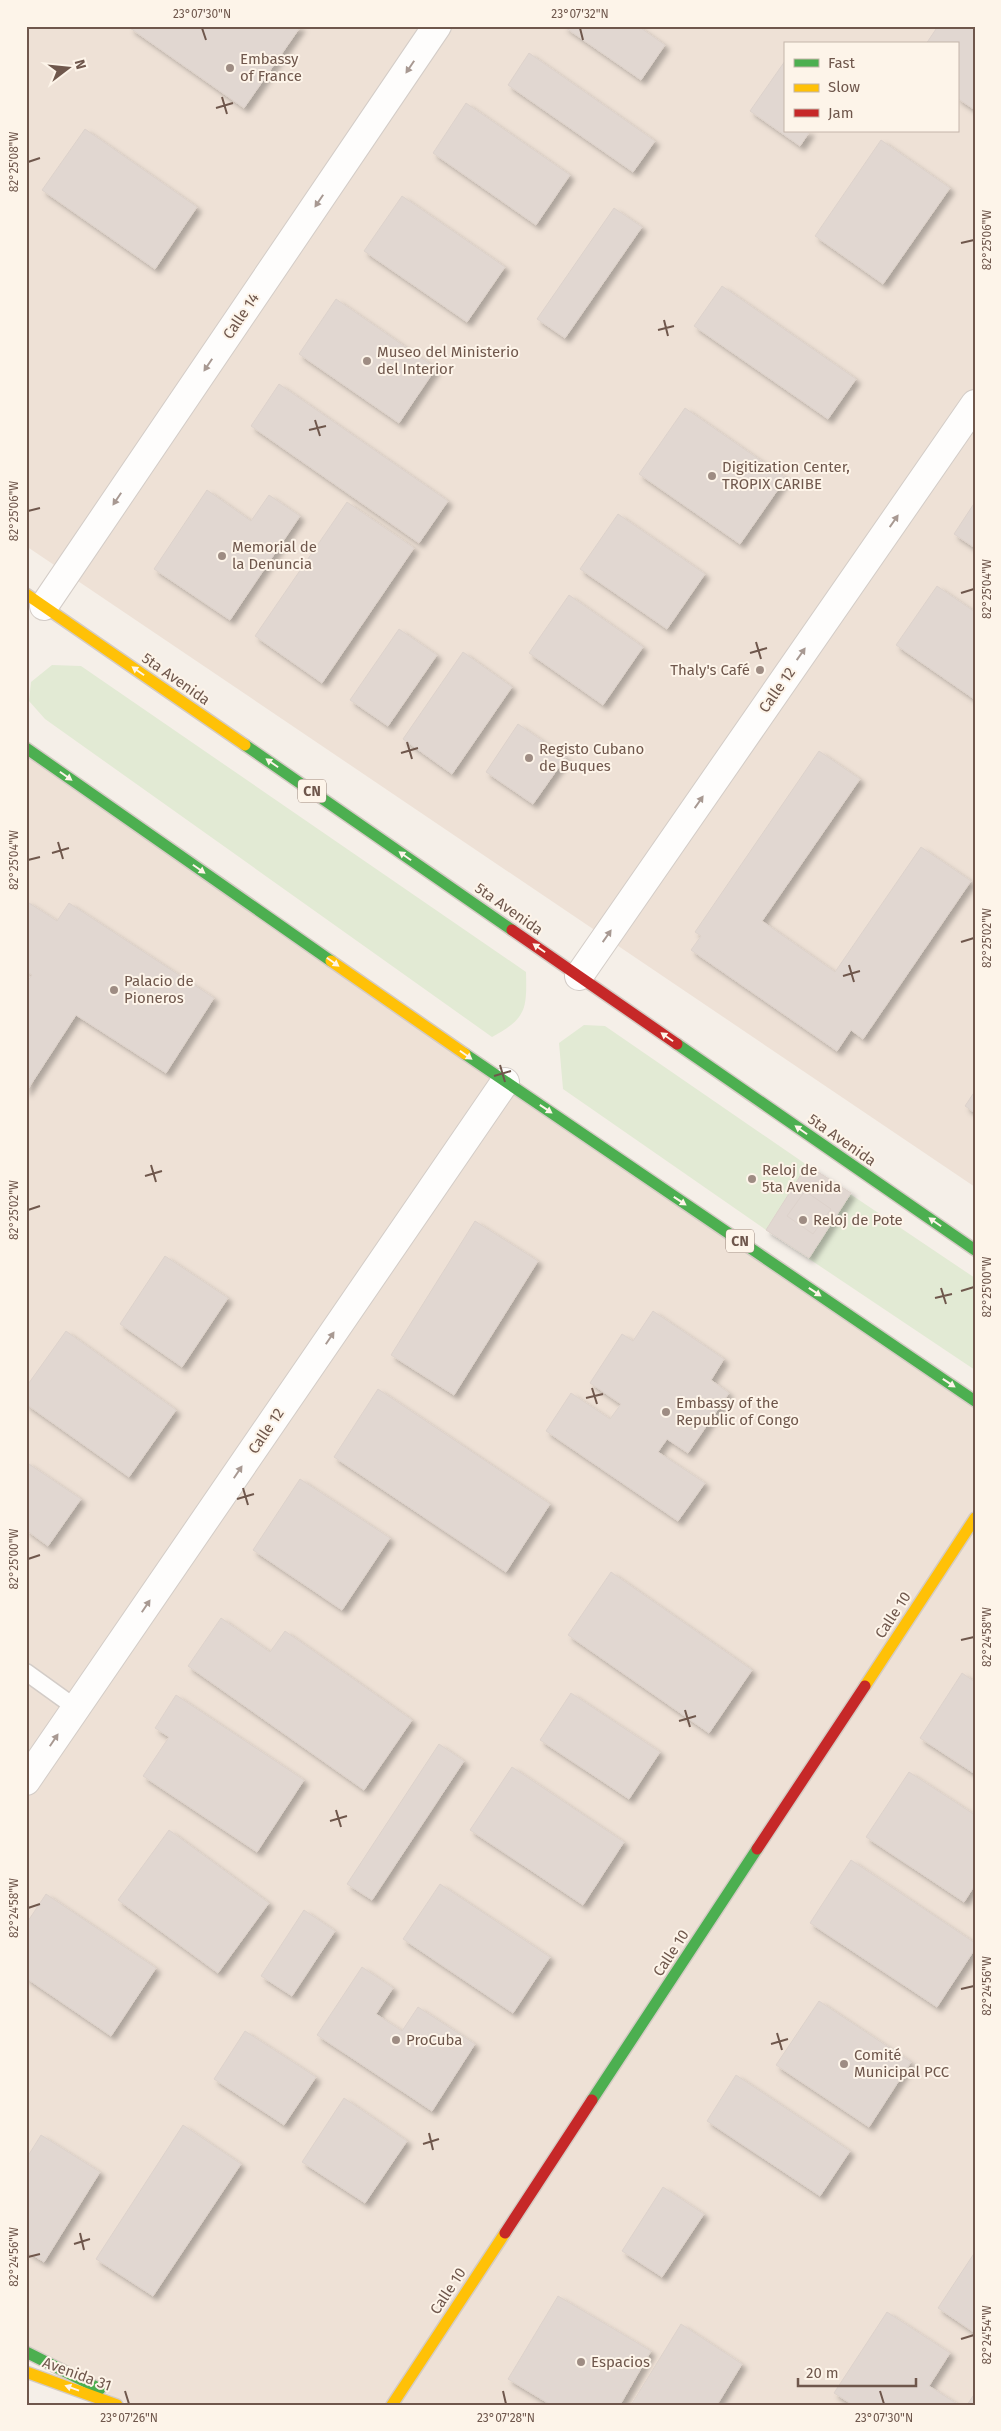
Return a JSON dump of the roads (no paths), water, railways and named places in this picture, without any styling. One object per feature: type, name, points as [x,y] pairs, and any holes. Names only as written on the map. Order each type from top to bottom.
[{"type":"main road","name":"5ta Avenida","points":[[35,600],[975,1250]]},
{"type":"main road","name":"CN","points":[[26,748],[505,1082],[975,1401]]},
{"type":"main road","name":"Calle 10","points":[[392,2405],[975,1518]]},
{"type":"main road","points":[[26,2352],[130,2405]]},
{"type":"main road","name":"Avenida 31","points":[[26,2372],[117,2405]]},
{"type":"street","name":"Calle 14","points":[[35,600],[437,26]]},
{"type":"street","name":"Calle 12","points":[[579,976],[975,404]]},
{"type":"street","name":"Calle 12","points":[[26,1781],[505,1082]]},
{"type":"lane","points":[[26,1672],[76,1708]]},
{"type":"place","name":"Embassy of France","points":[[230,68]]},
{"type":"place","name":"Museo del Ministerio del Interior","points":[[367,361]]},
{"type":"place","name":"Digitization Center, TROPIX CARIBE","points":[[712,476]]},
{"type":"place","name":"Memorial de la Denuncia","points":[[222,556]]},
{"type":"place","name":"Thaly's Café","points":[[760,670]]},
{"type":"place","name":"Registo Cubano de Buques","points":[[529,758]]},
{"type":"place","name":"Palacio de Pioneros","points":[[114,990]]},
{"type":"place","name":"Reloj de 5ta Avenida","points":[[752,1179]]},
{"type":"place","name":"Reloj de Pote","points":[[803,1220]]},
{"type":"place","name":"Embassy of the Republic of Congo","points":[[666,1412]]},
{"type":"place","name":"ProCuba","points":[[396,2040]]},
{"type":"place","name":"Comité Municipal PCC","points":[[844,2064]]},
{"type":"place","name":"Espacios","points":[[581,2362]]}]
